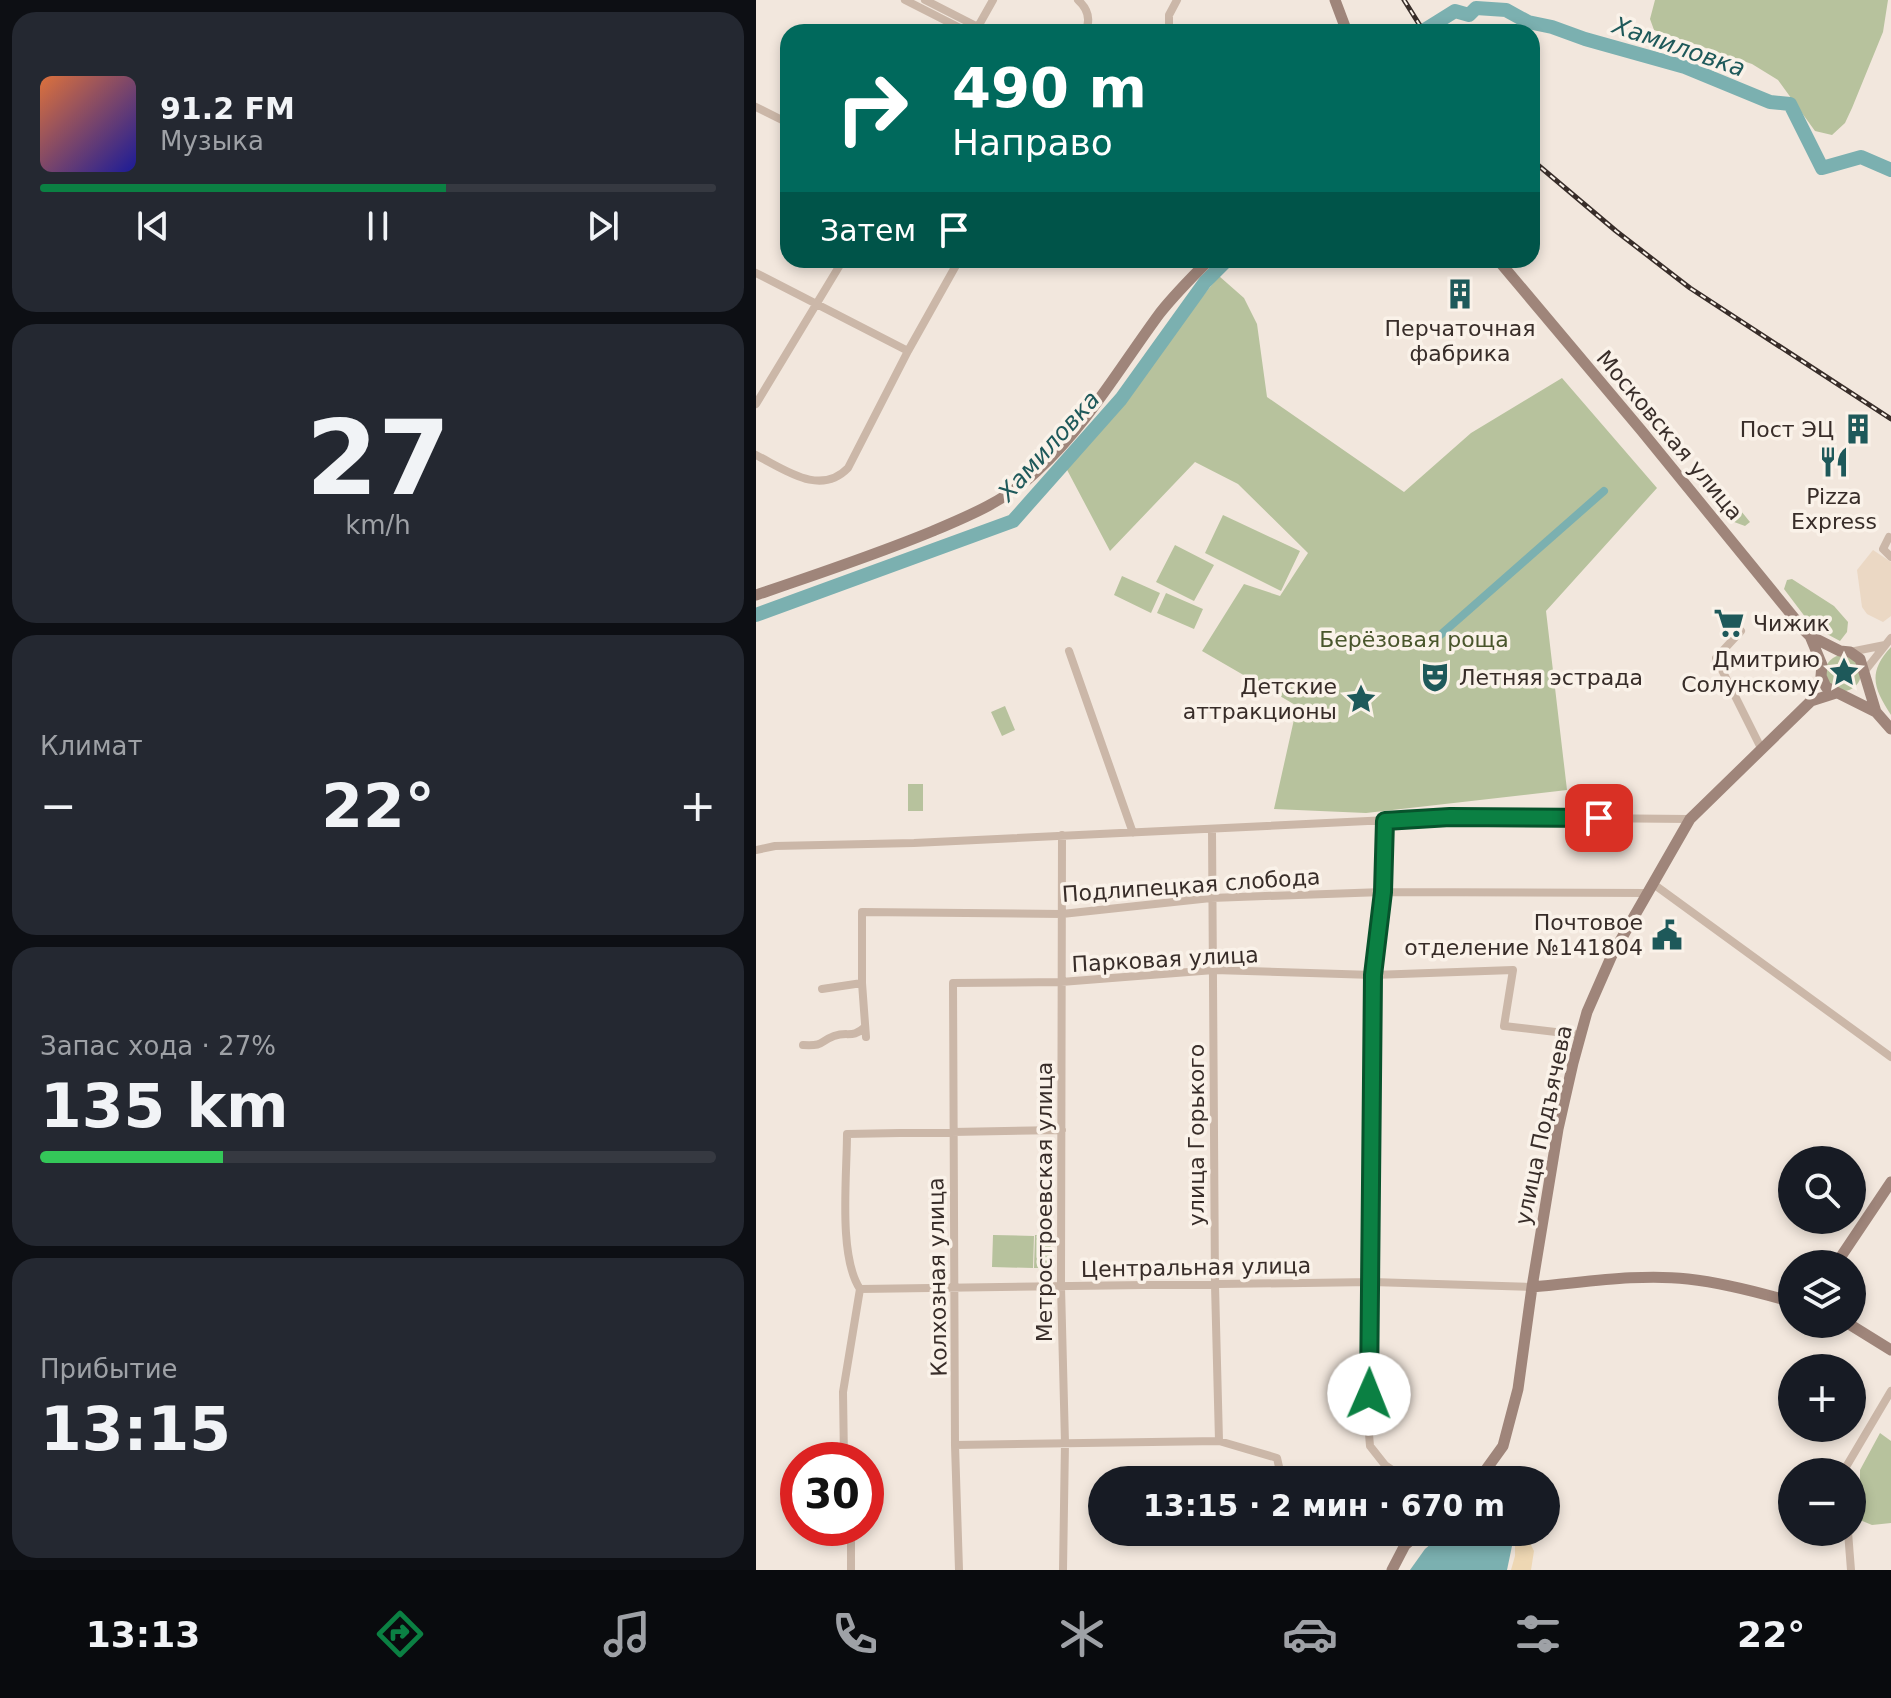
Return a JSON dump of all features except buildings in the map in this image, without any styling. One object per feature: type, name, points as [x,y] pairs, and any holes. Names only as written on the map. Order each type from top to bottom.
[{"type":"main road","points":[[1335,0],[1341,24]]},
{"type":"main road","points":[[756,595],[828,572],[916,538],[986,508],[1013,492],[1062,446],[1120,372],[1162,311],[1202,268]]},
{"type":"main road","name":"Московская улица","points":[[1505,268],[1810,636],[1826,687],[1876,712],[1891,729]]},
{"type":"main road","name":"Московская улица","points":[[1810,636],[1860,659],[1876,712]]},
{"type":"main road","points":[[1822,670],[1830,655],[1845,651]]},
{"type":"main road","name":"улица Подъячева","points":[[1487,1466],[1503,1446],[1518,1389],[1558,1129],[1587,1012],[1612,955],[1690,819],[1813,699],[1822,670]]},
{"type":"main road","points":[[1840,694],[1855,690],[1864,674]]},
{"type":"main road","name":"улица Подъячева","points":[[1813,699],[1840,694]]},
{"type":"main road","points":[[1845,1250],[1891,1182]]},
{"type":"main road","points":[[1532,1287],[1641,1278],[1686,1278],[1778,1298]]},
{"type":"main road","points":[[1866,1335],[1891,1350]]},
{"type":"main road","points":[[1392,1570],[1404,1546]]},
{"type":"street","points":[[905,0],[952,24]]},
{"type":"street","points":[[925,0],[965,24]]},
{"type":"street","points":[[981,24],[993,0]]},
{"type":"street","points":[[1078,0],[1086,6],[1086,24]]},
{"type":"street","points":[[1169,24],[1169,15],[1177,0]]},
{"type":"street","points":[[756,107],[780,119]]},
{"type":"street","points":[[756,404],[838,268]]},
{"type":"street","points":[[756,455],[814,482],[841,475],[848,468],[955,268]]},
{"type":"street","points":[[756,273],[908,351]]},
{"type":"street","points":[[1890,536],[1883,549],[1891,557]]},
{"type":"street","points":[[1741,631],[1716,658],[1761,748]]},
{"type":"street","points":[[1845,651],[1888,641]]},
{"type":"street","points":[[1864,674],[1888,641]]},
{"type":"street","points":[[1069,651],[1133,833]]},
{"type":"street","points":[[756,850],[775,846],[914,843],[1450,817],[1690,819]]},
{"type":"street","points":[[1385,821],[1383,892],[1373,975],[1372,1282],[1368,1422],[1370,1446],[1386,1466]]},
{"type":"street","name":"улица Горького","points":[[1212,830],[1219,1441]]},
{"type":"street","name":"Метростроевская улица","points":[[1062,835],[1063,1570]]},
{"type":"street","points":[[1649,888],[1891,1057]]},
{"type":"street","name":"Подлипецкая слобода","points":[[866,1037],[862,912],[1062,914],[1211,898],[1649,888]]},
{"type":"street","name":"Парковая улица","points":[[953,983],[1061,982],[1214,970],[1373,975],[1513,970],[1504,1026],[1581,1035]]},
{"type":"street","points":[[822,989],[862,983]]},
{"type":"street","name":"Колхозная улица","points":[[953,983],[955,1445],[959,1570]]},
{"type":"street","points":[[803,1045],[821,1046],[834,1036],[856,1035],[865,1027]]},
{"type":"street","points":[[844,1442],[843,1392],[860,1289],[853,1277],[847,1241],[847,1134],[1062,1130]]},
{"type":"street","name":"Центральная улица","points":[[860,1289],[1372,1282],[1532,1287]]},
{"type":"street","points":[[1851,1458],[1891,1391]]},
{"type":"street","points":[[955,1445],[1219,1441],[1277,1458],[1279,1466]]},
{"type":"street","points":[[851,1546],[851,1570]]},
{"type":"street","points":[[1849,1546],[1851,1570]]},
{"type":"green space","points":[[1655,0],[1888,0],[1883,32],[1852,108],[1845,123],[1832,135],[1815,131],[1778,80],[1752,64],[1654,30],[1650,19]]},
{"type":"green space","name":"Берёзовая роща","points":[[1219,276],[1244,298],[1257,324],[1267,397],[1404,492],[1471,433],[1562,378],[1657,488],[1546,611],[1567,790],[1366,813],[1274,809],[1297,706],[1202,651],[1244,584],[1280,596],[1308,553],[1238,484],[1195,462],[1110,551],[1065,466]]},
{"type":"green space","points":[[1728,495],[1750,522],[1745,526],[1726,519],[1718,506]]},
{"type":"green space","points":[[1223,515],[1300,551],[1281,591],[1205,553]]},
{"type":"green space","points":[[1175,545],[1214,565],[1194,601],[1156,582]]},
{"type":"green space","points":[[1122,576],[1160,593],[1151,613],[1114,595]]},
{"type":"green space","points":[[1792,579],[1834,606],[1848,622],[1847,632],[1840,641],[1812,626],[1784,589],[1787,580]]},
{"type":"green space","points":[[1166,593],[1203,609],[1194,629],[1157,613]]},
{"type":"green space","points":[[1891,647],[1891,715],[1877,689],[1876,673],[1883,656]]},
{"type":"green space","points":[[1843,655],[1856,660],[1861,673],[1856,686],[1843,691],[1830,686],[1825,673],[1830,660]]},
{"type":"green space","points":[[1005,706],[1015,730],[1002,736],[991,712]]},
{"type":"green space","points":[[908,784],[923,784],[923,811],[908,811]]},
{"type":"green space","points":[[993,1235],[1034,1236],[1033,1268],[992,1267]]},
{"type":"green space","points":[[1035,1235],[1051,1236],[1050,1268],[1034,1268]]},
{"type":"green space","points":[[1880,1433],[1891,1441],[1891,1523],[1866,1522],[1866,1459]]},
{"type":"sand","points":[[1515,1546],[1532,1546],[1534,1551],[1531,1570],[1511,1570]]},
{"type":"shaded area","points":[[1873,550],[1891,562],[1891,616],[1883,622],[1867,614],[1862,607],[1857,570]]},
{"type":"water","points":[[1429,1546],[1512,1546],[1507,1570],[1410,1570]]},
{"type":"waterway","name":"Хамиловка","points":[[1434,24],[1455,11],[1469,15],[1476,8],[1506,10],[1538,24]]},
{"type":"waterway","name":"Хамиловка","points":[[1540,24],[1685,67],[1770,102],[1790,104],[1822,168],[1861,157],[1891,170]]},
{"type":"waterway","name":"Хамиловка","points":[[756,615],[1013,521],[1121,399],[1205,282],[1219,268]]},
{"type":"waterway","points":[[1438,637],[1604,491]]},
{"type":"railway","points":[[1404,0],[1419,24]]},
{"type":"railway","points":[[1540,167],[1690,288],[1891,419]]},
{"type":"place","name":"Перчаточная фабрика","points":[[1460,294]]},
{"type":"place","name":"Пост ЭЦ","points":[[1858,429]]},
{"type":"place","name":"Pizza Express","points":[[1834,462]]},
{"type":"place","name":"Чижик","points":[[1729,623]]},
{"type":"place","name":"Дмитрию Солунскому","points":[[1844,672]]},
{"type":"place","name":"Летняя эстрада","points":[[1435,677]]},
{"type":"place","name":"Детские аттракционы","points":[[1361,699]]},
{"type":"place","name":"Почтовое отделение №141804","points":[[1667,935]]},
{"type":"route","points":[[1369,1394],[1373,975],[1383,892],[1385,821],[1450,817],[1599,818]]}]
